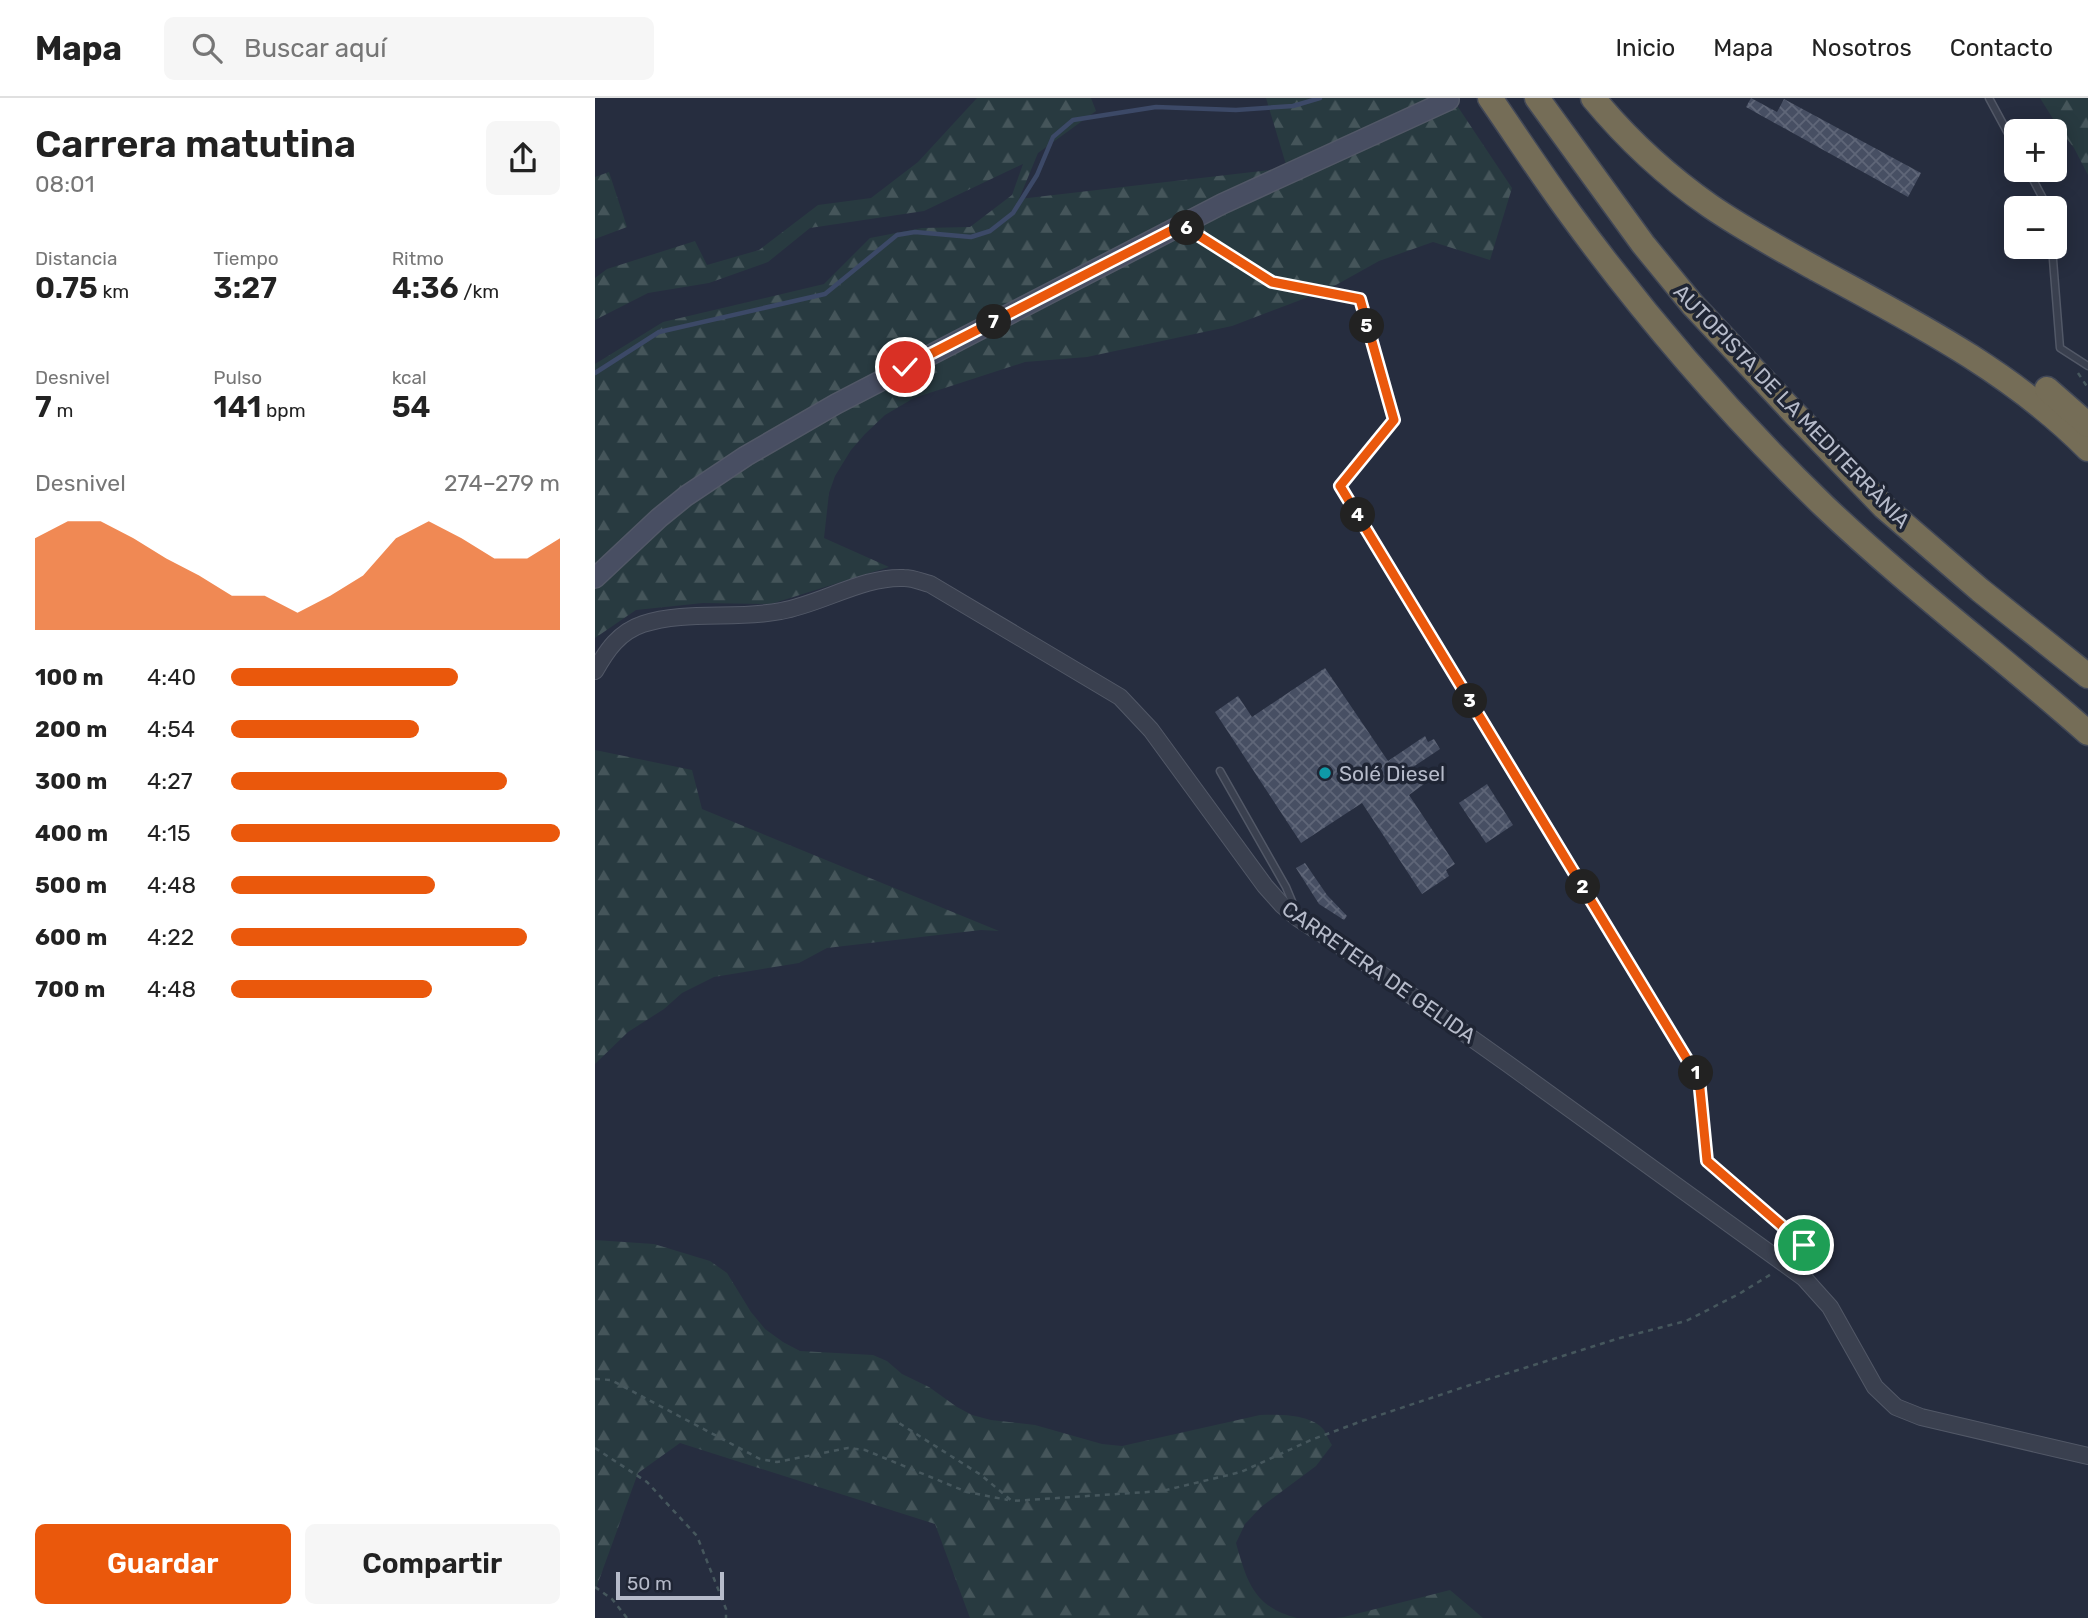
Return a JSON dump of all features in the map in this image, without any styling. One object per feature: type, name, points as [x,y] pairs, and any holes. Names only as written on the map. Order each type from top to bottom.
[{"type":"highway","name":"AUTOPISTA DE LA MEDITERRÀNIA","points":[[1490,98],[1571,215],[1617,275],[1665,335],[1735,414],[1822,504],[1890,568],[2088,733]]},
{"type":"highway","name":"AUTOPISTA DE LA MEDITERRÀNIA","points":[[1537,98],[1643,244],[1692,304],[1812,432],[1884,507],[1947,563],[2088,676]]},
{"type":"highway","points":[[1594,98],[1618,127],[1647,155],[1710,206],[1984,365],[2046,410],[2088,449]]},
{"type":"highway","points":[[1612,98],[1663,151],[1721,196],[1998,354],[2041,384],[2088,425]]},
{"type":"main road","points":[[595,578],[677,504],[756,450],[905,367],[1182,225],[1324,156],[1449,100]]},
{"type":"street","name":"CARRETERA DE GELIDA","points":[[595,671],[613,642],[624,633],[641,624],[660,619],[780,612],[877,580],[905,578],[930,584],[1120,697],[1151,730],[1265,886],[1299,919],[1508,1063],[1804,1278],[1830,1307],[1875,1387],[1896,1407],[1921,1417],[2088,1457]]},
{"type":"lane","points":[[1989,98],[2004,126]]},
{"type":"lane","points":[[2053,259],[2060,348],[2088,366]]},
{"type":"lane","points":[[1220,771],[1280,877],[1299,919]]},
{"type":"path","points":[[595,1379],[611,1380],[760,1459],[777,1462],[849,1448],[865,1450],[967,1492],[1011,1501],[1162,1491],[1241,1472],[1362,1420],[1533,1365],[1686,1321],[1739,1294],[1786,1265],[1804,1245],[1707,1161],[1699,1079],[1340,486],[1394,420],[1360,299],[1272,282],[1182,225]]},
{"type":"path","points":[[891,1418],[981,1475],[1011,1501]]},
{"type":"path","points":[[595,1448],[647,1482],[697,1536],[726,1609],[726,1618]]},
{"type":"path","points":[[595,1587],[612,1599],[627,1618]]},
{"type":"green space","points":[[977,98],[1091,98],[1096,111],[1038,153],[1019,199],[1287,168],[1266,98],[1452,98],[1512,188],[1490,260],[1433,242],[1379,261],[1327,290],[1232,326],[1087,357],[1025,362],[914,398],[885,415],[865,434],[835,476],[829,493],[824,538],[889,567],[771,604],[703,603],[636,610],[595,638],[595,364],[663,322],[824,284],[870,238],[922,228],[970,227],[1012,195],[1023,164],[924,211],[810,228],[768,262],[709,283],[648,293],[595,320],[595,278],[607,269],[695,241],[707,265],[759,250],[818,205],[871,198],[918,162]]},
{"type":"green space","points":[[2040,98],[2088,98],[2088,175],[2067,139],[2067,119],[2053,119]]},
{"type":"green space","points":[[609,172],[627,227],[595,239],[595,177]]},
{"type":"green space","points":[[595,750],[692,770],[702,809],[999,931],[981,930],[827,948],[799,963],[714,977],[682,993],[664,1009],[628,1032],[595,1064]]},
{"type":"green space","points":[[595,1240],[654,1244],[710,1261],[727,1273],[765,1329],[783,1342],[800,1351],[873,1355],[887,1361],[902,1374],[929,1387],[957,1407],[972,1415],[991,1420],[1035,1425],[1102,1444],[1122,1446],[1260,1415],[1285,1415],[1312,1421],[1324,1430],[1332,1445],[1316,1466],[1261,1507],[1245,1524],[1236,1543],[1249,1581],[1262,1600],[1282,1613],[1297,1618],[970,1618],[935,1524],[680,1443],[638,1473],[595,1591]]},
{"type":"green space","points":[[1450,1590],[1483,1618],[1335,1618],[1344,1617]]},
{"type":"building","points":[[1751,98],[1777,112],[1784,99],[1921,173],[1908,197],[1746,107]]},
{"type":"building","name":"Solé Diesel","points":[[1325,668],[1388,761],[1425,736],[1428,742],[1434,739],[1440,749],[1413,767],[1424,784],[1409,795],[1455,864],[1446,870],[1449,876],[1422,894],[1362,803],[1301,843],[1215,712],[1238,696],[1252,717]]},
{"type":"building","points":[[1487,784],[1513,825],[1486,843],[1459,803]]},
{"type":"building","points":[[1305,863],[1327,895],[1347,916],[1344,920],[1319,904],[1296,868]]},
{"type":"waterway","points":[[595,373],[659,332],[825,294],[897,235],[915,232],[971,237],[990,231],[1013,213],[1037,175],[1053,137],[1073,120],[1156,107],[1236,110],[1293,106],[1320,98]]},
{"type":"place","name":"Solé Diesel","points":[[1325,773]]},
{"type":"route","points":[[905,367],[1182,225],[1272,282],[1360,299],[1394,420],[1340,486],[1699,1079],[1707,1161],[1804,1245]]}]
